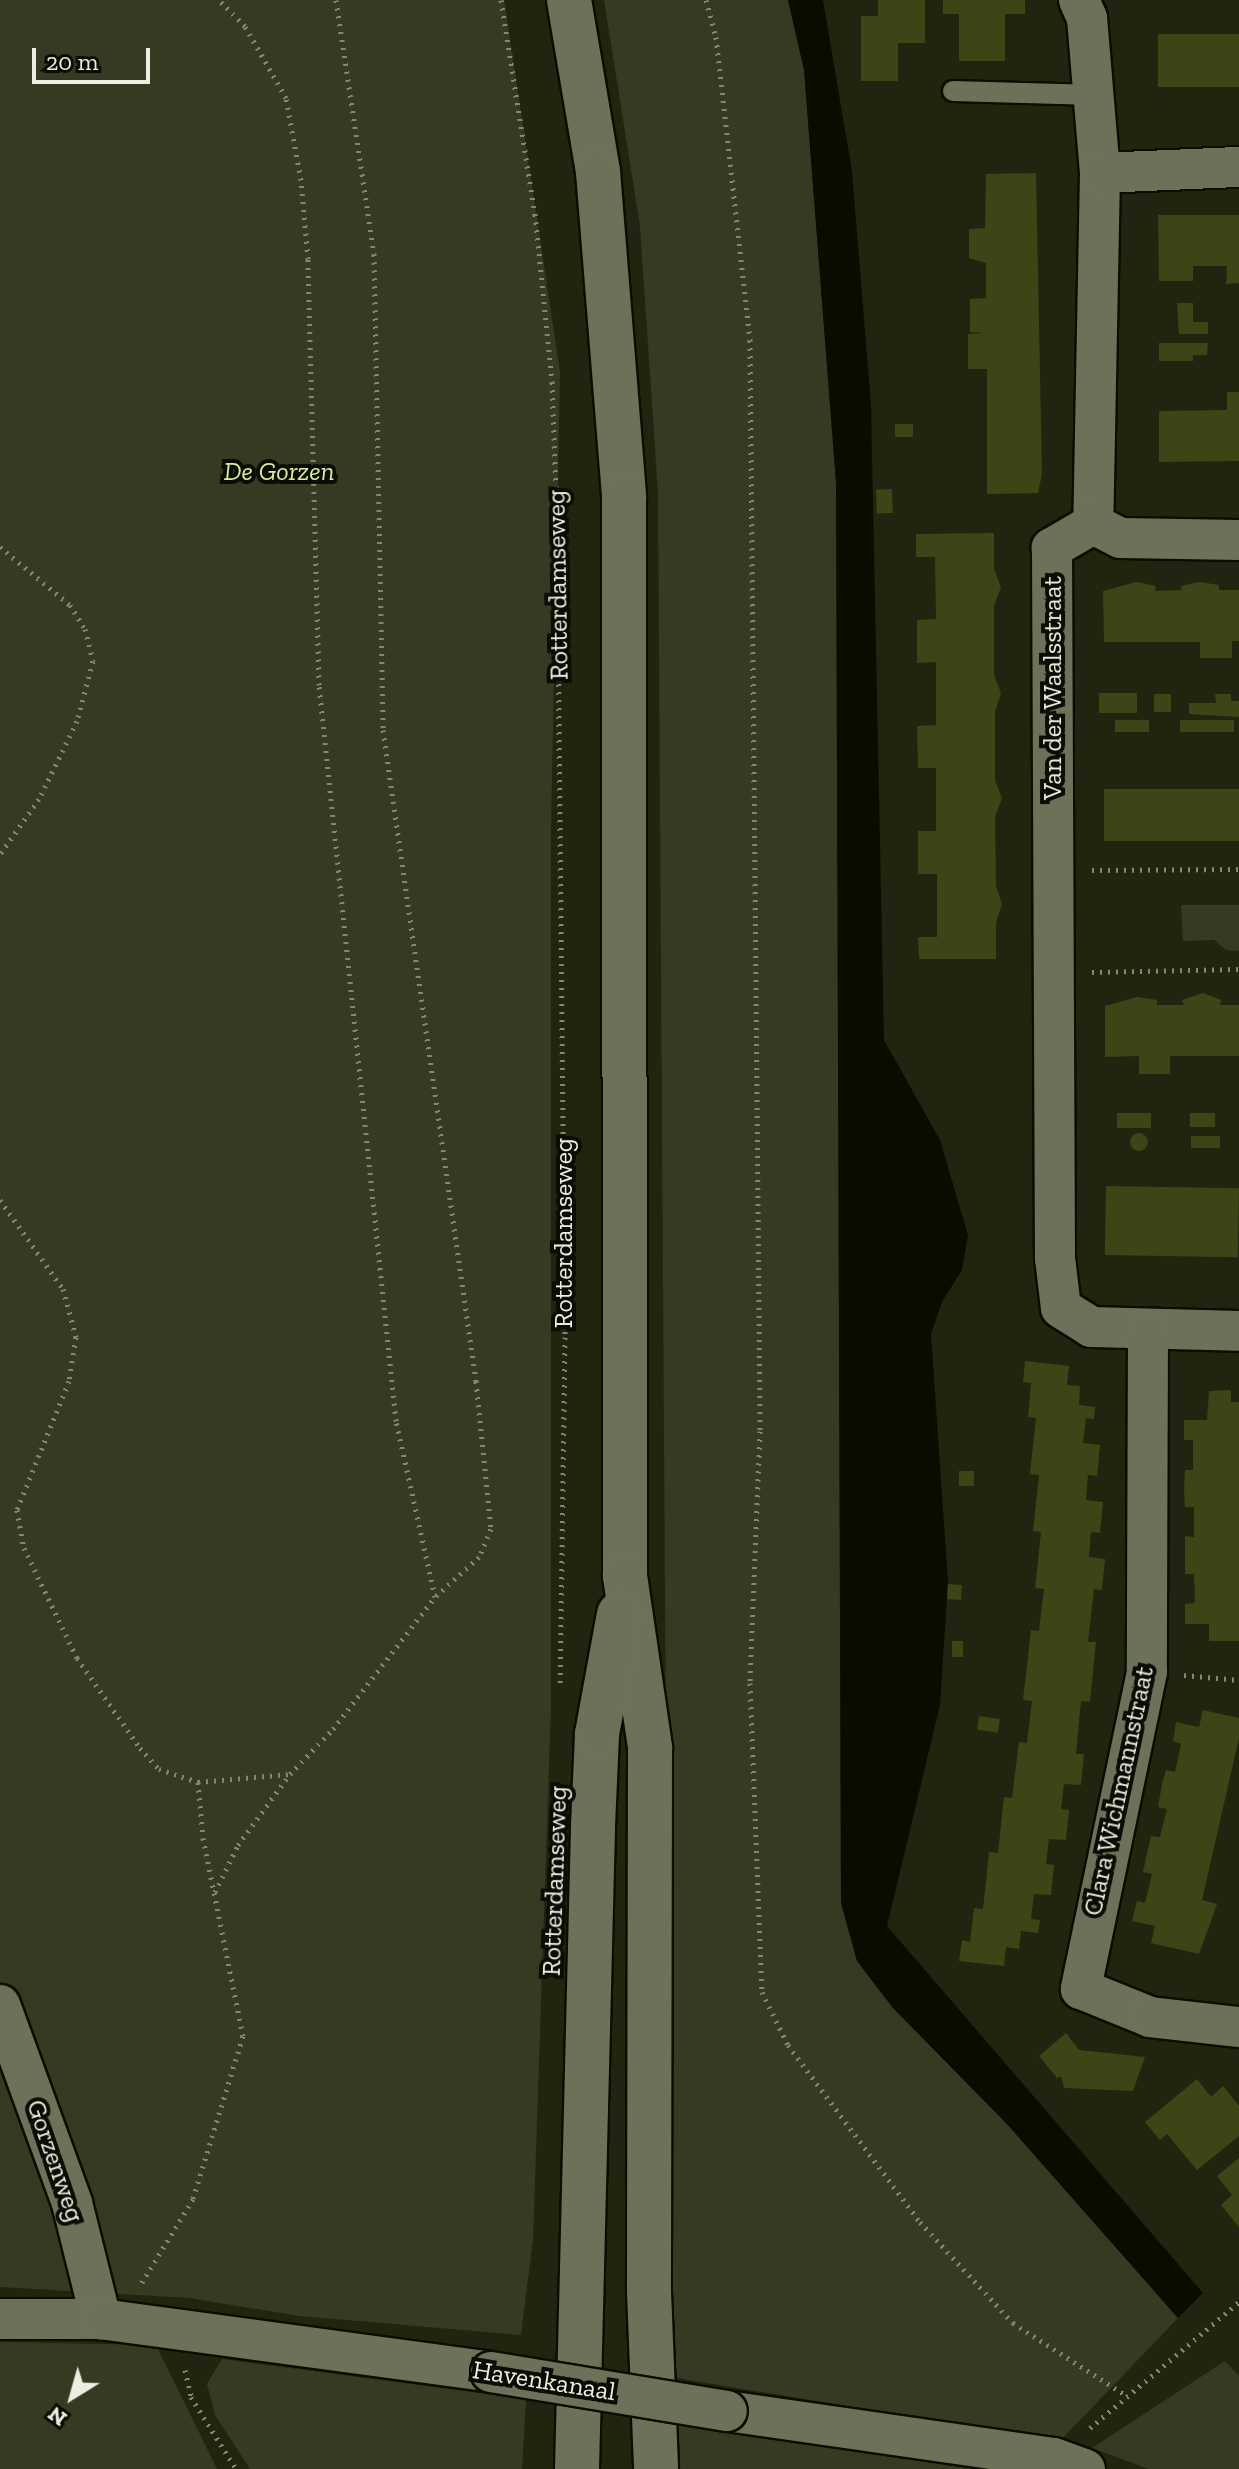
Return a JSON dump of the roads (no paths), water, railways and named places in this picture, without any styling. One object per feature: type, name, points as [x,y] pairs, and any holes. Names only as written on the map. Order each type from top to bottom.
[{"type":"main road","name":"Rotterdamseweg","points":[[569,0],[598,172],[624,496],[625,1576],[650,1748],[649,2292],[656,2469]]},
{"type":"main road","name":"Rotterdamseweg","points":[[577,2469],[597,1734],[625,1576]]},
{"type":"street","points":[[1079,0],[1087,18],[1100,173],[1093,524],[1121,538],[1239,540]]},
{"type":"street","points":[[1100,173],[1239,167]]},
{"type":"street","name":"Van der Waalsstraat","points":[[1093,524],[1052,548],[1055,1258],[1061,1308],[1091,1327],[1148,1332]]},
{"type":"street","points":[[1148,1332],[1239,1331]]},
{"type":"street","name":"Clara Wichmannstraat","points":[[1148,1332],[1147,1672],[1081,1989],[1150,2017],[1239,2027]]},
{"type":"street","name":"Gorzenweg","points":[[0,2005],[72,2203],[109,2320]]},
{"type":"street","name":"Havenkanaal","points":[[0,2319],[109,2320],[180,2329],[491,2372],[1070,2464]]},
{"type":"lane","points":[[953,91],[1095,95]]},
{"type":"park label","name":"De Gorzen","points":[[279,472]]}]
